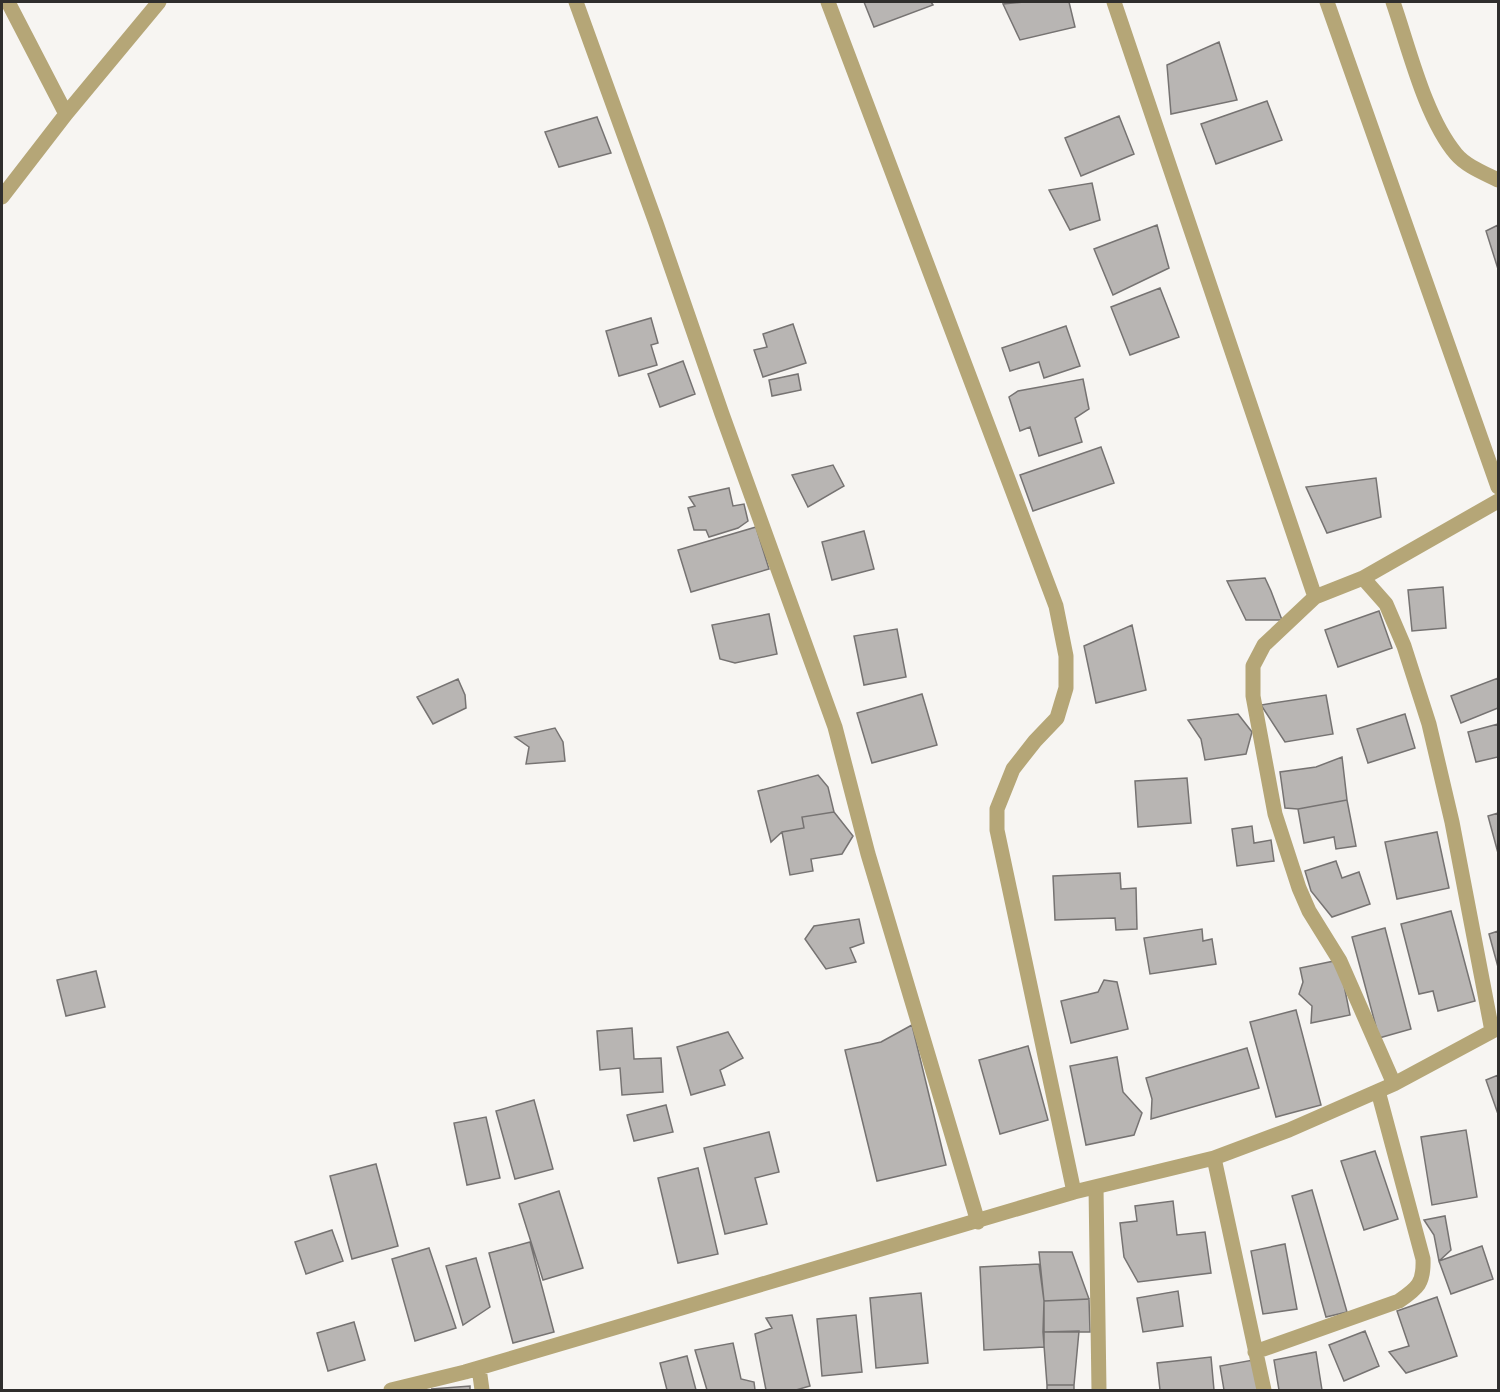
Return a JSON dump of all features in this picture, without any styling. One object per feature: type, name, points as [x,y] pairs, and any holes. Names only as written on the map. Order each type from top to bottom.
[{"type":"street","points":[[8,2],[66,114]]},
{"type":"street","points":[[2,197],[66,114],[159,2]]},
{"type":"street","points":[[576,2],[836,727],[868,854],[978,1222]]},
{"type":"street","points":[[828,2],[1056,606],[1066,656],[1066,688],[1057,718],[1013,769],[998,809],[998,830],[1074,1192]]},
{"type":"street","points":[[1114,2],[1315,597]]},
{"type":"street","points":[[1327,2],[1498,487]]},
{"type":"street","points":[[1393,2],[1433,118],[1456,155],[1476,170],[1498,180]]},
{"type":"street","points":[[1394,1084],[1340,961],[1309,911],[1299,888],[1275,814],[1253,696],[1253,666],[1264,645],[1315,597],[1363,578],[1498,501]]},
{"type":"street","points":[[391,1390],[479,1368],[1074,1192],[1214,1158],[1289,1130],[1394,1084],[1495,1030],[1452,822],[1429,724],[1404,646],[1386,604],[1363,578]]},
{"type":"street","points":[[1255,1352],[1399,1301],[1416,1289],[1424,1276],[1423,1259],[1378,1091]]},
{"type":"street","points":[[1214,1158],[1264,1390]]},
{"type":"street","points":[[1096,1187],[1099,1390]]},
{"type":"street","points":[[479,1368],[482,1390]]},
{"type":"building","points":[[864,2],[931,2],[933,5],[874,27]]},
{"type":"building","points":[[1069,2],[1075,27],[1020,40],[1003,4]]},
{"type":"building","points":[[1219,42],[1237,100],[1171,114],[1167,65]]},
{"type":"building","points":[[1267,101],[1282,140],[1216,164],[1201,124]]},
{"type":"building","points":[[1119,116],[1134,154],[1081,176],[1065,138]]},
{"type":"building","points":[[597,117],[611,153],[559,167],[545,132]]},
{"type":"building","points":[[1092,183],[1100,220],[1070,230],[1049,190]]},
{"type":"building","points":[[1157,225],[1169,268],[1113,295],[1094,249]]},
{"type":"building","points":[[1498,225],[1498,269],[1486,231]]},
{"type":"building","points":[[1160,288],[1179,337],[1130,355],[1111,307]]},
{"type":"building","points":[[651,318],[658,343],[651,345],[657,365],[619,376],[606,331]]},
{"type":"building","points":[[793,324],[806,363],[763,377],[754,350],[767,347],[763,334]]},
{"type":"building","points":[[1066,326],[1080,366],[1044,378],[1039,362],[1010,371],[1002,348]]},
{"type":"building","points":[[683,361],[695,394],[660,407],[648,374]]},
{"type":"building","points":[[798,374],[801,390],[772,396],[769,380]]},
{"type":"building","points":[[1083,379],[1089,409],[1075,418],[1082,442],[1039,456],[1030,427],[1020,431],[1009,397],[1018,391]]},
{"type":"building","points":[[1101,447],[1114,483],[1033,511],[1020,475]]},
{"type":"building","points":[[833,465],[844,486],[808,507],[792,475]]},
{"type":"building","points":[[1376,478],[1381,517],[1327,533],[1306,487]]},
{"type":"building","points":[[729,488],[733,506],[744,504],[748,521],[738,528],[709,537],[706,530],[694,530],[688,508],[695,506],[689,497]]},
{"type":"building","points":[[756,527],[769,569],[691,592],[678,550]]},
{"type":"building","points":[[864,531],[874,569],[832,580],[822,542]]},
{"type":"building","points":[[1265,578],[1282,620],[1246,620],[1227,581]]},
{"type":"building","points":[[1443,587],[1446,628],[1412,631],[1408,590]]},
{"type":"building","points":[[1379,611],[1392,648],[1338,667],[1325,630]]},
{"type":"building","points":[[769,614],[777,654],[735,663],[720,659],[712,625]]},
{"type":"building","points":[[1132,625],[1146,690],[1096,703],[1084,646]]},
{"type":"building","points":[[897,629],[906,677],[864,685],[854,636]]},
{"type":"building","points":[[1498,678],[1498,708],[1461,723],[1451,696]]},
{"type":"building","points":[[458,679],[465,695],[466,708],[433,724],[417,697]]},
{"type":"building","points":[[922,694],[937,745],[872,763],[857,713]]},
{"type":"building","points":[[1326,695],[1333,734],[1285,742],[1261,705]]},
{"type":"building","points":[[1238,714],[1252,732],[1246,754],[1205,760],[1201,739],[1188,720]]},
{"type":"building","points":[[1405,714],[1415,748],[1368,763],[1357,729]]},
{"type":"building","points":[[1498,724],[1498,757],[1476,762],[1468,732]]},
{"type":"building","points":[[555,728],[563,742],[565,761],[526,764],[529,747],[515,737]]},
{"type":"building","points":[[1342,757],[1347,800],[1298,809],[1285,808],[1280,772],[1316,767]]},
{"type":"building","points":[[818,775],[828,787],[834,812],[802,817],[804,828],[782,832],[771,842],[758,791]]},
{"type":"building","points":[[1187,778],[1191,823],[1138,827],[1135,781]]},
{"type":"building","points":[[1347,800],[1356,846],[1336,849],[1334,837],[1304,843],[1298,809]]},
{"type":"building","points":[[834,812],[853,836],[842,854],[811,859],[813,871],[790,875],[782,832],[804,828],[802,817]]},
{"type":"building","points":[[1498,813],[1498,853],[1488,816]]},
{"type":"building","points":[[1252,826],[1254,843],[1271,840],[1274,861],[1237,866],[1232,829]]},
{"type":"building","points":[[1437,832],[1449,888],[1397,899],[1385,842]]},
{"type":"building","points":[[1336,861],[1342,878],[1359,872],[1370,904],[1332,917],[1311,891],[1305,871]]},
{"type":"building","points":[[1120,873],[1121,889],[1136,888],[1137,929],[1116,930],[1115,918],[1055,920],[1053,876]]},
{"type":"building","points":[[1451,911],[1475,1001],[1438,1011],[1433,991],[1419,994],[1401,924]]},
{"type":"building","points":[[859,919],[864,943],[850,948],[856,962],[826,969],[805,939],[814,926]]},
{"type":"building","points":[[1385,928],[1411,1029],[1379,1038],[1352,937]]},
{"type":"building","points":[[1202,929],[1203,941],[1212,939],[1216,964],[1150,974],[1144,938]]},
{"type":"building","points":[[1498,931],[1498,967],[1489,934]]},
{"type":"building","points":[[1339,960],[1350,1015],[1311,1023],[1312,1006],[1299,994],[1303,982],[1300,968]]},
{"type":"building","points":[[96,971],[105,1007],[66,1016],[57,980]]},
{"type":"building","points":[[1104,980],[1117,982],[1128,1029],[1071,1043],[1061,1001],[1098,992]]},
{"type":"building","points":[[1296,1010],[1321,1105],[1276,1117],[1250,1022]]},
{"type":"building","points":[[912,1025],[946,1165],[877,1181],[845,1050],[881,1042]]},
{"type":"building","points":[[632,1028],[634,1059],[661,1058],[663,1092],[622,1095],[620,1068],[600,1070],[597,1031]]},
{"type":"building","points":[[728,1032],[743,1058],[720,1070],[725,1085],[691,1095],[677,1047]]},
{"type":"building","points":[[1028,1046],[1048,1120],[1000,1134],[979,1060]]},
{"type":"building","points":[[1247,1048],[1259,1088],[1151,1119],[1152,1099],[1146,1078]]},
{"type":"building","points":[[1117,1057],[1123,1092],[1142,1113],[1134,1135],[1086,1145],[1070,1066]]},
{"type":"building","points":[[1498,1075],[1498,1114],[1486,1080]]},
{"type":"building","points":[[534,1100],[553,1169],[515,1179],[496,1111]]},
{"type":"building","points":[[666,1105],[673,1132],[634,1141],[627,1115]]},
{"type":"building","points":[[486,1117],[500,1178],[467,1185],[454,1123]]},
{"type":"building","points":[[1466,1130],[1477,1197],[1432,1205],[1421,1137]]},
{"type":"building","points":[[769,1132],[779,1172],[755,1178],[767,1224],[725,1234],[704,1148]]},
{"type":"building","points":[[1375,1151],[1398,1219],[1364,1230],[1341,1161]]},
{"type":"building","points":[[376,1164],[398,1246],[352,1259],[330,1176]]},
{"type":"building","points":[[698,1168],[718,1254],[678,1263],[658,1178]]},
{"type":"building","points":[[1312,1190],[1347,1312],[1326,1317],[1292,1196]]},
{"type":"building","points":[[559,1191],[583,1268],[543,1280],[519,1204]]},
{"type":"building","points":[[1173,1201],[1177,1235],[1205,1232],[1211,1273],[1138,1282],[1124,1257],[1120,1223],[1137,1221],[1135,1206]]},
{"type":"building","points":[[1445,1216],[1451,1250],[1439,1261],[1434,1235],[1424,1220]]},
{"type":"building","points":[[332,1230],[343,1261],[306,1274],[295,1242]]},
{"type":"building","points":[[530,1242],[554,1332],[513,1343],[489,1253]]},
{"type":"building","points":[[1285,1244],[1297,1309],[1263,1314],[1251,1251]]},
{"type":"building","points":[[1482,1246],[1493,1279],[1451,1294],[1439,1261]]},
{"type":"building","points":[[429,1248],[456,1328],[415,1341],[392,1259]]},
{"type":"building","points":[[1039,1252],[1072,1252],[1089,1299],[1044,1301]]},
{"type":"building","points":[[476,1258],[490,1307],[463,1325],[446,1266]]},
{"type":"building","points":[[1039,1264],[1044,1301],[1044,1347],[984,1350],[980,1267]]},
{"type":"building","points":[[1178,1291],[1183,1326],[1143,1332],[1137,1298]]},
{"type":"building","points":[[921,1293],[928,1363],[876,1368],[870,1298]]},
{"type":"building","points":[[1437,1297],[1457,1356],[1406,1373],[1389,1352],[1409,1346],[1397,1311]]},
{"type":"building","points":[[1089,1299],[1090,1332],[1043,1332],[1044,1301]]},
{"type":"building","points":[[792,1315],[810,1386],[796,1390],[766,1390],[755,1334],[772,1328],[766,1318]]},
{"type":"building","points":[[856,1315],[862,1372],[822,1376],[817,1319]]},
{"type":"building","points":[[354,1322],[365,1360],[328,1371],[317,1333]]},
{"type":"building","points":[[1079,1331],[1074,1385],[1047,1385],[1043,1332]]},
{"type":"building","points":[[1365,1331],[1379,1366],[1344,1381],[1329,1345]]},
{"type":"building","points":[[733,1343],[741,1379],[754,1382],[755,1390],[707,1390],[695,1350]]},
{"type":"building","points":[[1316,1352],[1322,1390],[1279,1390],[1274,1360]]},
{"type":"building","points":[[687,1356],[696,1390],[667,1390],[660,1363]]},
{"type":"building","points":[[1211,1357],[1214,1390],[1160,1390],[1157,1363]]},
{"type":"building","points":[[1253,1360],[1259,1390],[1224,1390],[1220,1366]]},
{"type":"building","points":[[1047,1385],[1074,1385],[1074,1390],[1047,1390]]},
{"type":"building","points":[[470,1386],[470,1390],[431,1389]]}]
